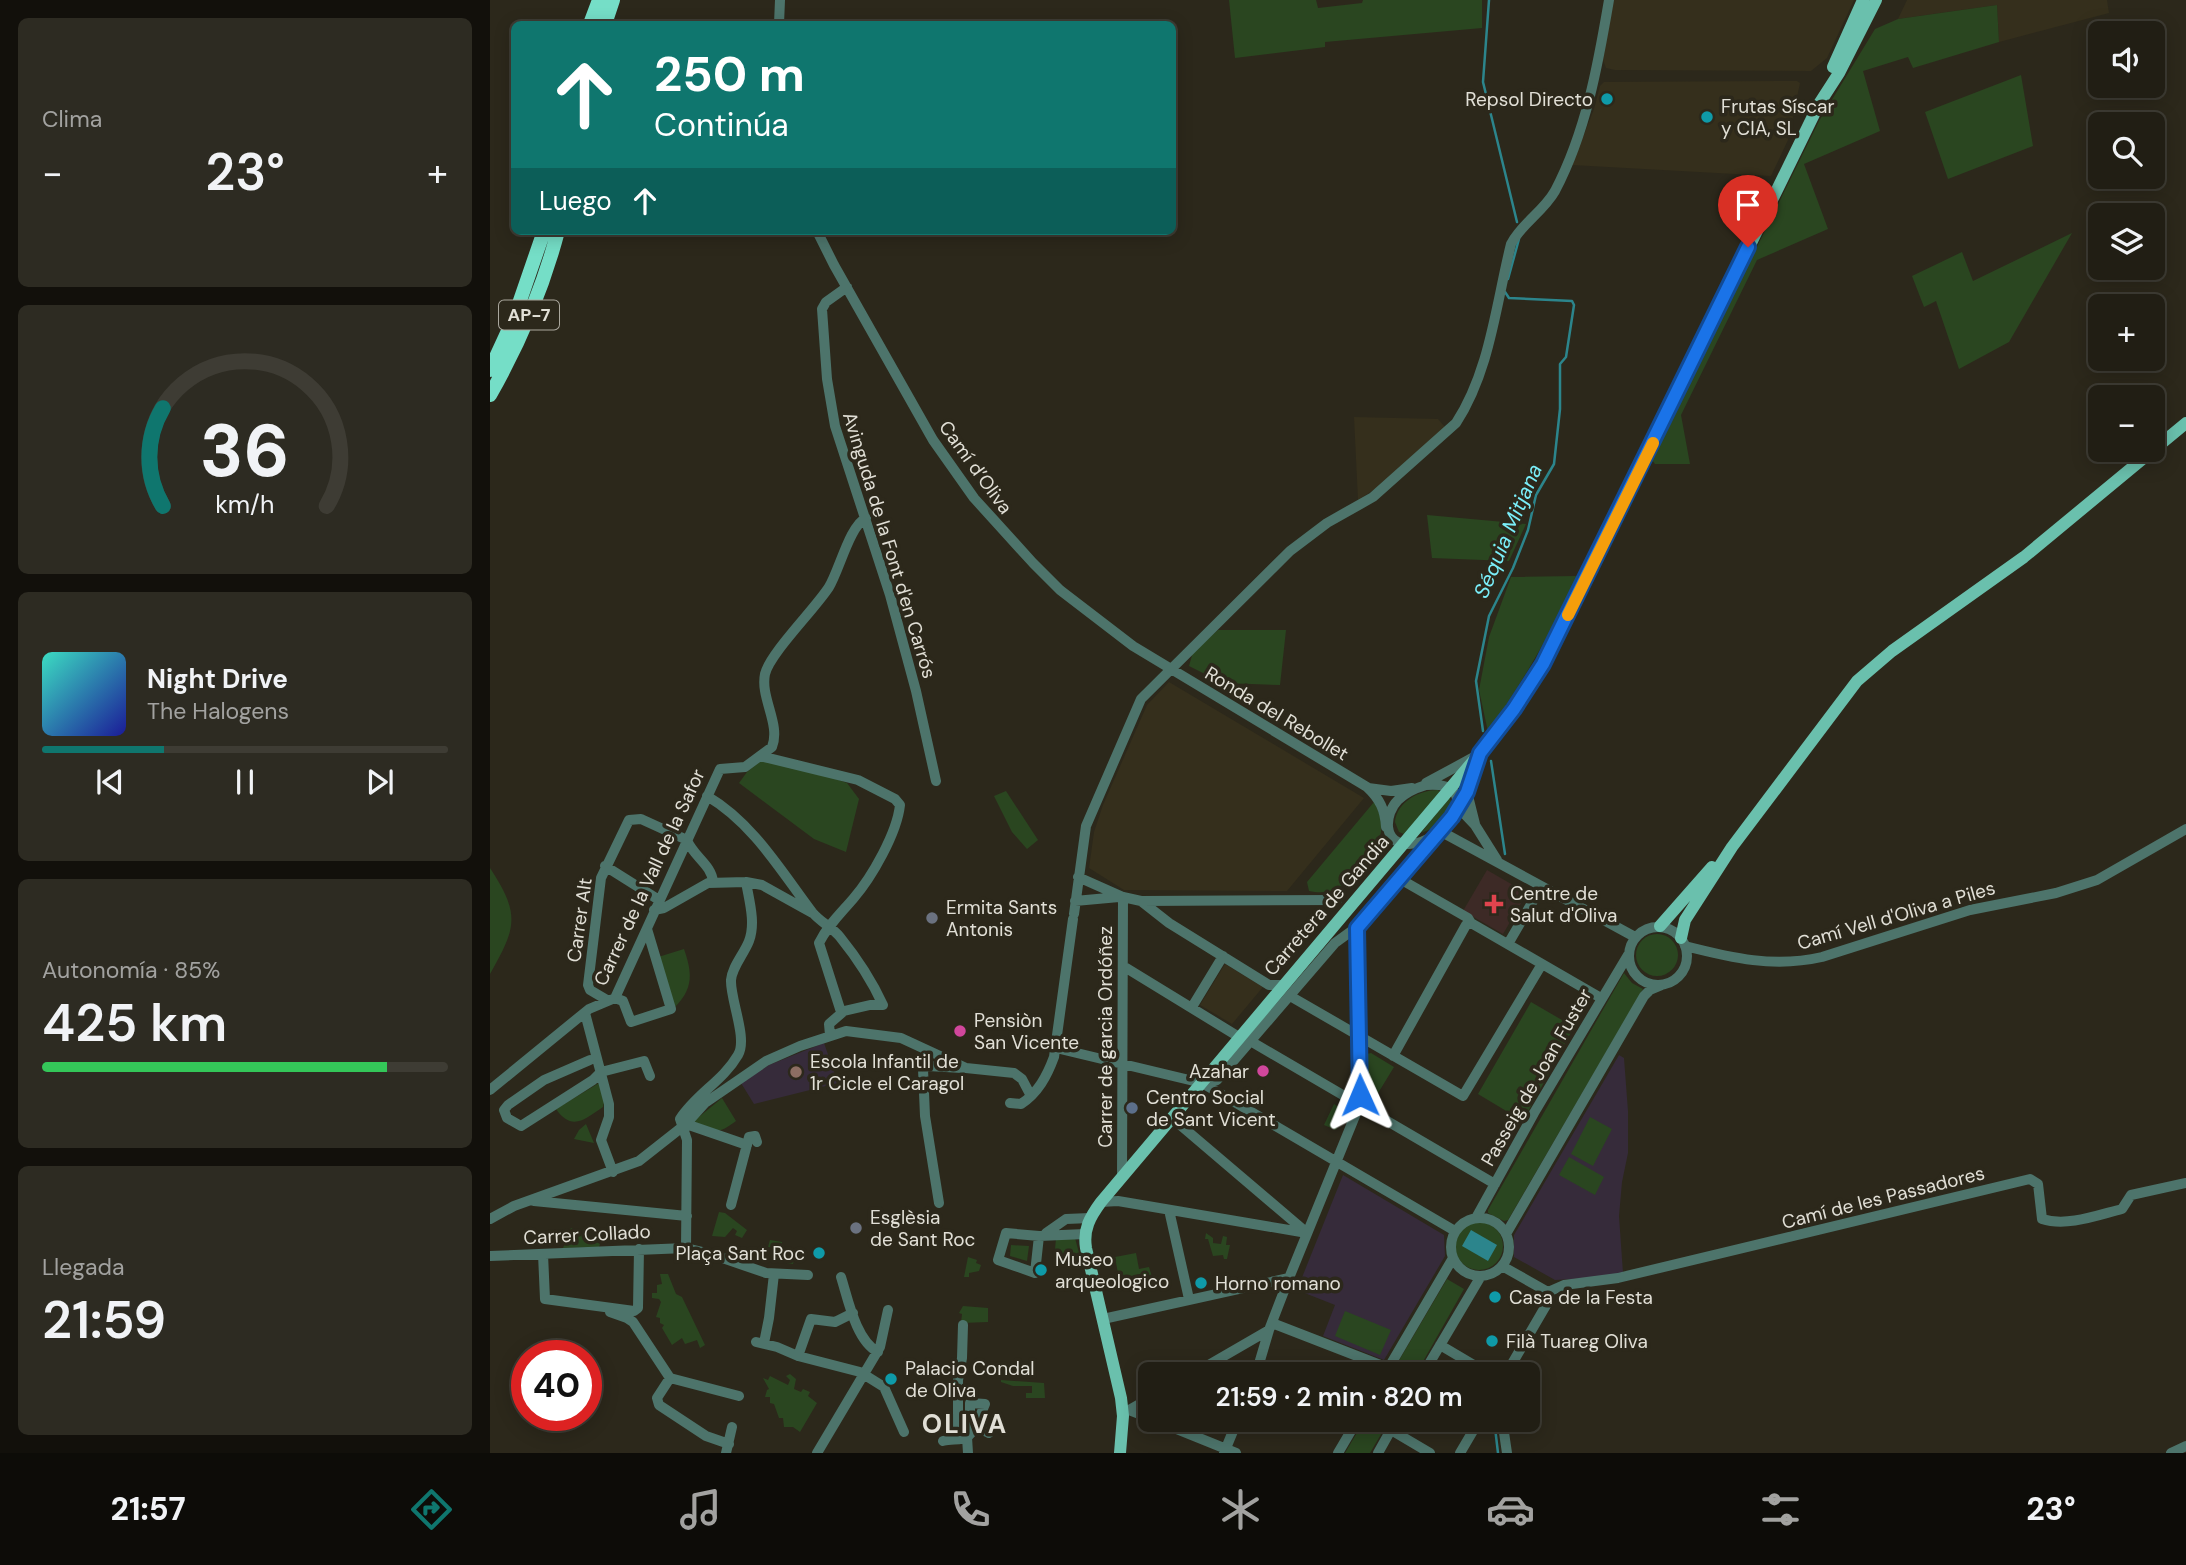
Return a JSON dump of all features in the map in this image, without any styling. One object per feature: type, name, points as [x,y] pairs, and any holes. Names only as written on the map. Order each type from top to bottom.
[{"type":"highway","points":[[591,21],[599,0]]},
{"type":"highway","points":[[606,21],[613,0]]},
{"type":"highway","name":"AP-7","points":[[490,370],[514,318],[543,235]]},
{"type":"highway","name":"AP-7","points":[[490,395],[506,367],[533,306],[557,235]]},
{"type":"main road","points":[[1819,104],[1824,85],[1863,0]]},
{"type":"main road","points":[[1819,104],[1839,73],[1876,0]]},
{"type":"main road","name":"Carretera de Gandia","points":[[1080,1234],[1101,1202],[1172,1118],[1207,1085],[1287,990],[1519,702],[1553,645],[1819,104]]},
{"type":"main road","points":[[1683,942],[1685,920],[1732,847],[1844,696],[1862,676],[1892,651],[2024,557],[2186,423]]},
{"type":"main road","points":[[1660,926],[1718,859],[1732,847]]},
{"type":"main road","points":[[1080,1234],[1126,1411],[1120,1453]]},
{"type":"street","points":[[779,21],[780,0]]},
{"type":"street","points":[[1010,1103],[1021,1104],[1031,1096],[1047,1074],[1056,1048],[1083,842],[1091,812],[1136,707],[1169,669],[1178,664],[1290,551],[1327,523],[1373,497],[1456,423],[1475,392],[1511,244],[1517,232],[1546,206],[1555,190],[1588,107],[1609,0]]},
{"type":"street","name":"Camí d’Oliva","points":[[819,235],[933,440],[999,528],[1069,597],[1133,646],[1169,669]]},
{"type":"street","name":"Avinguda de la Font d'en Carrós","points":[[847,287],[826,302],[822,315],[832,412],[907,657],[936,780]]},
{"type":"street","points":[[760,757],[772,747],[775,739],[765,692],[767,668],[825,593],[858,523],[866,518]]},
{"type":"street","name":"Ronda del Rebollet","points":[[1169,669],[1367,787],[1384,809],[1387,827]]},
{"type":"street","points":[[1480,753],[1397,800],[1387,827],[1394,838],[1404,844],[1418,842],[1440,831],[1635,937]]},
{"type":"street","name":"Carretera de Gandia","points":[[1287,990],[1335,943],[1357,928],[1448,823],[1467,792],[1480,753]]},
{"type":"street","points":[[760,757],[858,780],[899,803],[900,809],[885,849],[856,896],[830,926],[819,944],[841,1012]]},
{"type":"street","name":"Carrer de la Vall de la Safor","points":[[490,1090],[585,1013],[611,999],[647,929],[720,769],[745,767],[760,757]]},
{"type":"street","name":"Ronda del Rebollet","points":[[1367,787],[1391,791],[1436,785],[1449,789]]},
{"type":"street","points":[[1449,789],[1456,797],[1458,807],[1475,825],[1493,855],[1507,867]]},
{"type":"street","points":[[1467,792],[1475,825]]},
{"type":"street","points":[[707,796],[750,832],[814,914],[840,936],[869,978],[883,1006],[870,1005],[841,1012],[829,1024],[830,1035]]},
{"type":"street","name":"Carrer Alt","points":[[611,999],[593,992],[588,985],[599,886],[605,866],[632,818],[641,819],[687,840]]},
{"type":"street","name":"Camí Vell d'Oliva a Piles","points":[[1683,942],[1750,961],[1799,962],[1822,957],[1958,913],[2056,894],[2097,880],[2186,829]]},
{"type":"street","points":[[687,840],[690,848],[711,872],[713,882]]},
{"type":"street","points":[[605,866],[673,902]]},
{"type":"street","points":[[1078,877],[1123,897],[1141,901],[1337,900]]},
{"type":"street","points":[[654,910],[703,885],[713,882],[746,882],[762,885],[804,911],[814,914]]},
{"type":"street","points":[[686,1248],[687,1140],[685,1125],[680,1119],[689,1107],[722,1077],[739,1054],[741,1043],[731,979],[749,941],[751,928],[746,882]]},
{"type":"street","points":[[1407,883],[1601,998]]},
{"type":"street","points":[[1508,944],[1541,887]]},
{"type":"street","points":[[1076,901],[1123,897]]},
{"type":"street","name":"Carrer de garcia Ordóñez","points":[[1122,1177],[1123,897]]},
{"type":"street","points":[[1141,901],[1169,923],[1269,985],[1287,990],[1463,1096],[1542,964]]},
{"type":"street","points":[[1393,1056],[1466,925],[1471,923]]},
{"type":"street","points":[[1506,1234],[1644,996],[1677,978],[1683,971],[1687,954],[1683,942],[1675,932],[1660,926],[1650,927],[1635,937],[1628,954],[1629,963],[1638,978],[1653,985],[1662,985]]},
{"type":"street","points":[[1260,1362],[1289,1278],[1359,1106],[1357,928]]},
{"type":"street","points":[[611,999],[623,1001],[631,1022],[671,1009],[647,929]]},
{"type":"street","name":"Passeig de Joan Fuster","points":[[1476,1218],[1628,954]]},
{"type":"street","points":[[1192,1007],[1223,956]]},
{"type":"street","points":[[1123,966],[1495,1184]]},
{"type":"street","points":[[585,1013],[610,1109],[601,1140],[613,1172]]},
{"type":"street","points":[[490,1219],[529,1201],[613,1172],[646,1156],[685,1125],[705,1103],[766,1061],[830,1035],[850,1031],[901,1038],[966,1068]]},
{"type":"street","points":[[1056,1048],[1207,1085],[1455,1231]]},
{"type":"street","points":[[590,1060],[544,1080],[519,1097],[505,1108],[507,1118],[521,1126],[593,1080],[601,1072],[644,1061],[650,1076]]},
{"type":"street","points":[[939,1203],[926,1121],[923,1069],[928,1066],[966,1068],[1016,1074],[1022,1079],[1031,1096]]},
{"type":"street","points":[[1172,1118],[1307,1233]]},
{"type":"street","points":[[685,1125],[752,1144],[731,1205]]},
{"type":"street","name":"Camí de les Passadores","points":[[1548,1292],[1564,1285],[1618,1278],[2030,1178],[2038,1184],[2040,1216],[2046,1221],[2080,1219],[2122,1209],[2131,1195],[2186,1183]]},
{"type":"street","points":[[529,1201],[687,1216]]},
{"type":"street","points":[[1101,1202],[1118,1201],[1307,1233]]},
{"type":"street","points":[[1169,1210],[1189,1299]]},
{"type":"street","points":[[1278,1228],[1284,1223],[1285,1214]]},
{"type":"street","points":[[1080,1234],[1042,1235],[1006,1233],[998,1260],[1035,1273],[1042,1235],[1063,1220],[1090,1218]]},
{"type":"street","points":[[1486,1218],[1496,1223],[1506,1234],[1508,1251],[1502,1266],[1494,1272],[1481,1276],[1466,1272],[1453,1258],[1451,1247],[1455,1231],[1462,1223],[1486,1218]]},
{"type":"street","points":[[1070,1219],[1080,1234]]},
{"type":"street","name":"Carrer Collado","points":[[490,1256],[686,1248],[755,1270],[774,1274],[808,1275]]},
{"type":"street","points":[[544,1254],[545,1299],[634,1311],[638,1308],[639,1249]]},
{"type":"street","points":[[1391,1362],[1453,1258]]},
{"type":"street","points":[[1502,1266],[1548,1292],[1548,1302],[1513,1362]]},
{"type":"street","points":[[774,1274],[769,1318],[760,1342],[798,1356],[857,1370],[884,1387],[904,1432]]},
{"type":"street","points":[[1430,1362],[1481,1276]]},
{"type":"street","points":[[841,1277],[866,1342],[878,1352]]},
{"type":"street","points":[[1103,1319],[1289,1278]]},
{"type":"street","points":[[601,1307],[633,1322],[670,1378],[739,1396]]},
{"type":"street","points":[[817,1453],[878,1352],[888,1310]]},
{"type":"street","points":[[798,1356],[811,1319],[835,1322],[853,1313]]},
{"type":"street","points":[[963,1325],[958,1380],[958,1429],[946,1440],[967,1437]]},
{"type":"street","points":[[1271,1326],[1363,1362]]},
{"type":"street","points":[[1212,1362],[1271,1326]]},
{"type":"street","points":[[1440,1345],[1469,1362]]},
{"type":"street","points":[[670,1378],[657,1398],[659,1405],[727,1448],[732,1427]]},
{"type":"street","points":[[1126,1411],[1138,1404]]},
{"type":"street","points":[[1126,1411],[1138,1415]]},
{"type":"street","points":[[968,1453],[967,1437],[975,1425],[989,1433]]},
{"type":"street","points":[[1181,1432],[1236,1453]]},
{"type":"street","points":[[1225,1451],[1233,1432]]},
{"type":"street","points":[[1338,1453],[1350,1432]]},
{"type":"street","points":[[1378,1453],[1390,1432]]},
{"type":"street","points":[[1394,1432],[1430,1453]]},
{"type":"street","points":[[1460,1453],[1472,1432]]},
{"type":"street","points":[[1504,1432],[1507,1453]]},
{"type":"street","points":[[2171,1453],[2186,1446]]},
{"type":"shaded area","points":[[1613,0],[1854,0],[1827,58],[1811,71],[1606,68],[1603,60]]},
{"type":"shaded area","points":[[1907,0],[2107,0],[2109,13],[1999,42],[1997,5],[1898,19]]},
{"type":"shaded area","points":[[1604,82],[1800,83],[1788,140],[1771,176],[1572,165],[1600,86]]},
{"type":"shaded area","points":[[1354,417],[1438,419],[1445,427],[1375,489],[1358,500]]},
{"type":"shaded area","points":[[1169,682],[1364,798],[1287,891],[1124,890],[1089,868],[1094,832],[1103,805],[1147,705]]},
{"type":"shaded area","name":"Centre de Salut d'Oliva","points":[[1487,870],[1527,893],[1503,934],[1463,911]]},
{"type":"shaded area","points":[[1225,964],[1263,987],[1232,1024],[1200,1005]]},
{"type":"shaded area","name":"Escola Infantil de 1r Cicle el Caragol","points":[[824,1043],[838,1083],[754,1104],[741,1083],[769,1065]]},
{"type":"shaded area","points":[[1619,1055],[1624,1058],[1628,1111],[1628,1153],[1619,1216],[1623,1273],[1555,1280],[1514,1257],[1514,1235]]},
{"type":"shaded area","points":[[1343,1175],[1444,1235],[1445,1256],[1384,1360],[1323,1336],[1335,1305],[1297,1290]]},
{"type":"green space","points":[[1229,0],[1316,0],[1318,8],[1362,3],[1363,0],[1482,0],[1482,28],[1325,42],[1325,47],[1235,58]]},
{"type":"green space","points":[[1997,5],[1999,42],[1913,68],[1908,57],[1863,71],[1880,131],[1804,164],[1828,229],[1757,260],[1681,415],[1690,464],[1655,464],[1652,460],[1819,121],[1875,29],[1898,19]]},
{"type":"green space","points":[[2021,75],[2033,146],[1948,179],[1925,112]]},
{"type":"green space","points":[[2072,233],[2009,342],[1959,369],[1936,301],[1924,307],[1912,276],[1962,252],[1973,281]]},
{"type":"green space","points":[[1427,515],[1526,524],[1509,561],[1432,558]]},
{"type":"green space","points":[[1579,576],[1537,656],[1488,732],[1479,690],[1489,637],[1511,577]]},
{"type":"green space","points":[[1218,630],[1286,630],[1280,685],[1223,683],[1189,666],[1193,652]]},
{"type":"green space","points":[[763,759],[847,783],[859,799],[846,852],[814,839],[739,783],[747,772]]},
{"type":"green space","points":[[1006,791],[1038,840],[1027,849],[1012,832],[994,796]]},
{"type":"green space","points":[[1424,792],[1440,792],[1404,834],[1399,832],[1395,822],[1404,803]]},
{"type":"green space","points":[[1449,798],[1452,812],[1438,826],[1421,833]]},
{"type":"green space","points":[[1374,802],[1381,820],[1381,829],[1377,845],[1368,860],[1339,888],[1325,892],[1309,891],[1307,882]]},
{"type":"green space","points":[[490,868],[507,898],[511,921],[510,933],[490,974]]},
{"type":"green space","points":[[1657,934],[1672,940],[1678,955],[1672,970],[1657,976],[1642,970],[1636,955],[1642,940]]},
{"type":"green space","points":[[684,949],[690,979],[686,993],[675,1007],[655,958]]},
{"type":"green space","points":[[1624,973],[1632,983],[1643,989],[1508,1220],[1504,1221],[1488,1213],[1488,1210]]},
{"type":"green space","points":[[1531,1002],[1574,1027],[1523,1121],[1478,1094]]},
{"type":"green space","points":[[1371,1053],[1394,1067],[1372,1103],[1368,1093],[1367,1054]]},
{"type":"green space","points":[[599,1083],[603,1107],[590,1116],[573,1122],[556,1109]]},
{"type":"green space","points":[[722,1098],[736,1121],[715,1131],[694,1121]]},
{"type":"green space","points":[[1334,1104],[1343,1110],[1336,1130],[1324,1125]]},
{"type":"green space","points":[[1590,1117],[1612,1129],[1593,1166],[1571,1154]]},
{"type":"green space","points":[[586,1124],[594,1143],[574,1139]]},
{"type":"green space","points":[[1569,1157],[1604,1177],[1595,1195],[1559,1175]]},
{"type":"green space","points":[[719,1212],[725,1213],[747,1230],[742,1238],[735,1235],[737,1231],[733,1228],[725,1237],[712,1236]]},
{"type":"green space","points":[[1479,1222],[1496,1229],[1503,1246],[1496,1263],[1479,1270],[1462,1263],[1455,1246],[1462,1229]]},
{"type":"green space","points":[[571,1228],[600,1244],[599,1247],[563,1248]]},
{"type":"green space","points":[[1206,1233],[1213,1238],[1213,1243],[1221,1244],[1223,1236],[1227,1237],[1226,1245],[1230,1245],[1227,1259],[1224,1259],[1223,1255],[1213,1256],[1208,1239],[1205,1239]]},
{"type":"green space","points":[[1056,1238],[1075,1238],[1079,1253],[1054,1261]]},
{"type":"green space","points":[[770,1240],[782,1242],[782,1246],[778,1246],[780,1258],[773,1257],[774,1248],[768,1247]]},
{"type":"green space","points":[[1011,1245],[1029,1246],[1027,1261],[1010,1256]]},
{"type":"green space","points":[[787,1248],[795,1253],[793,1264],[780,1262],[780,1258],[786,1258]]},
{"type":"green space","points":[[1136,1253],[1139,1269],[1149,1267],[1152,1277],[1142,1280],[1140,1274],[1119,1279],[1115,1257]]},
{"type":"green space","points":[[968,1257],[977,1260],[976,1263],[981,1265],[979,1271],[964,1277]]},
{"type":"green space","points":[[660,1274],[668,1274],[676,1294],[682,1297],[705,1345],[700,1348],[697,1340],[685,1344],[682,1338],[672,1345],[662,1328],[664,1325],[660,1323],[660,1318],[656,1317],[661,1302],[652,1298],[652,1293],[657,1293],[657,1285],[662,1284]]},
{"type":"green space","points":[[1447,1279],[1464,1289],[1423,1362],[1398,1362]]},
{"type":"green space","points":[[963,1306],[988,1308],[988,1322],[961,1323],[962,1314],[959,1313]]},
{"type":"green space","points":[[1345,1311],[1391,1330],[1380,1355],[1335,1336]]},
{"type":"green space","points":[[790,1374],[796,1379],[794,1389],[810,1392],[808,1396],[817,1403],[800,1432],[793,1427],[784,1427],[783,1418],[779,1418],[774,1404],[770,1403],[770,1397],[765,1397],[769,1389],[763,1378],[768,1380],[770,1376],[788,1385],[790,1380],[786,1376]]},
{"type":"green space","points":[[1001,1380],[1044,1383],[1045,1398],[1026,1398],[1026,1393],[1032,1393],[1032,1386],[1013,1386]]},
{"type":"green space","points":[[1357,1432],[1382,1432],[1370,1453],[1345,1453]]},
{"type":"water","points":[[1471,1230],[1497,1245],[1488,1261],[1462,1246]]},
{"type":"waterway","name":"Séquia Mitjana","points":[[1489,0],[1483,82],[1517,222]]},
{"type":"waterway","name":"Séquia Mitjana","points":[[1508,279],[1519,239]]},
{"type":"waterway","name":"Séquia Mitjana","points":[[1483,731],[1476,681],[1489,616],[1528,530],[1536,495],[1554,464],[1560,409],[1560,364],[1566,357],[1574,305],[1572,301],[1509,298],[1505,292]]},
{"type":"waterway","name":"Séquia Mitjana","points":[[1491,761],[1505,854]]},
{"type":"waterway","points":[[1496,1432],[1498,1453]]},
{"type":"slow traffic","points":[[1568,615],[1653,443]]},
{"type":"place","name":"Repsol Directo","points":[[1607,99]]},
{"type":"place","name":"Frutas Síscar y CIA, SL","points":[[1707,117]]},
{"type":"place","name":"Centre de Salut d'Oliva","points":[[1494,904]]},
{"type":"place","name":"Ermita Sants Antonis","points":[[932,918]]},
{"type":"place","name":"Pensiòn San Vicente","points":[[960,1031]]},
{"type":"place","name":"Azahar","points":[[1263,1071]]},
{"type":"place","name":"Escola Infantil de 1r Cicle el Caragol","points":[[796,1072]]},
{"type":"place","name":"Centro Social de Sant Vicent","points":[[1132,1108]]},
{"type":"place","name":"Esglèsia de Sant Roc","points":[[856,1228]]},
{"type":"place","name":"Plaça Sant Roc","points":[[819,1253]]},
{"type":"place","name":"Museo arqueologico","points":[[1041,1270]]},
{"type":"place","name":"Horno romano","points":[[1201,1283]]},
{"type":"place","name":"Casa de la Festa","points":[[1495,1297]]},
{"type":"place","name":"Filà Tuareg Oliva","points":[[1492,1341]]},
{"type":"place","name":"Palacio Condal de Oliva","points":[[891,1379]]},
{"type":"district","name":"OLIVA","points":[[965,1424]]},
{"type":"route","points":[[1360,1095],[1357,928],[1448,823],[1467,792],[1480,753],[1514,709],[1543,664],[1748,247]]}]
